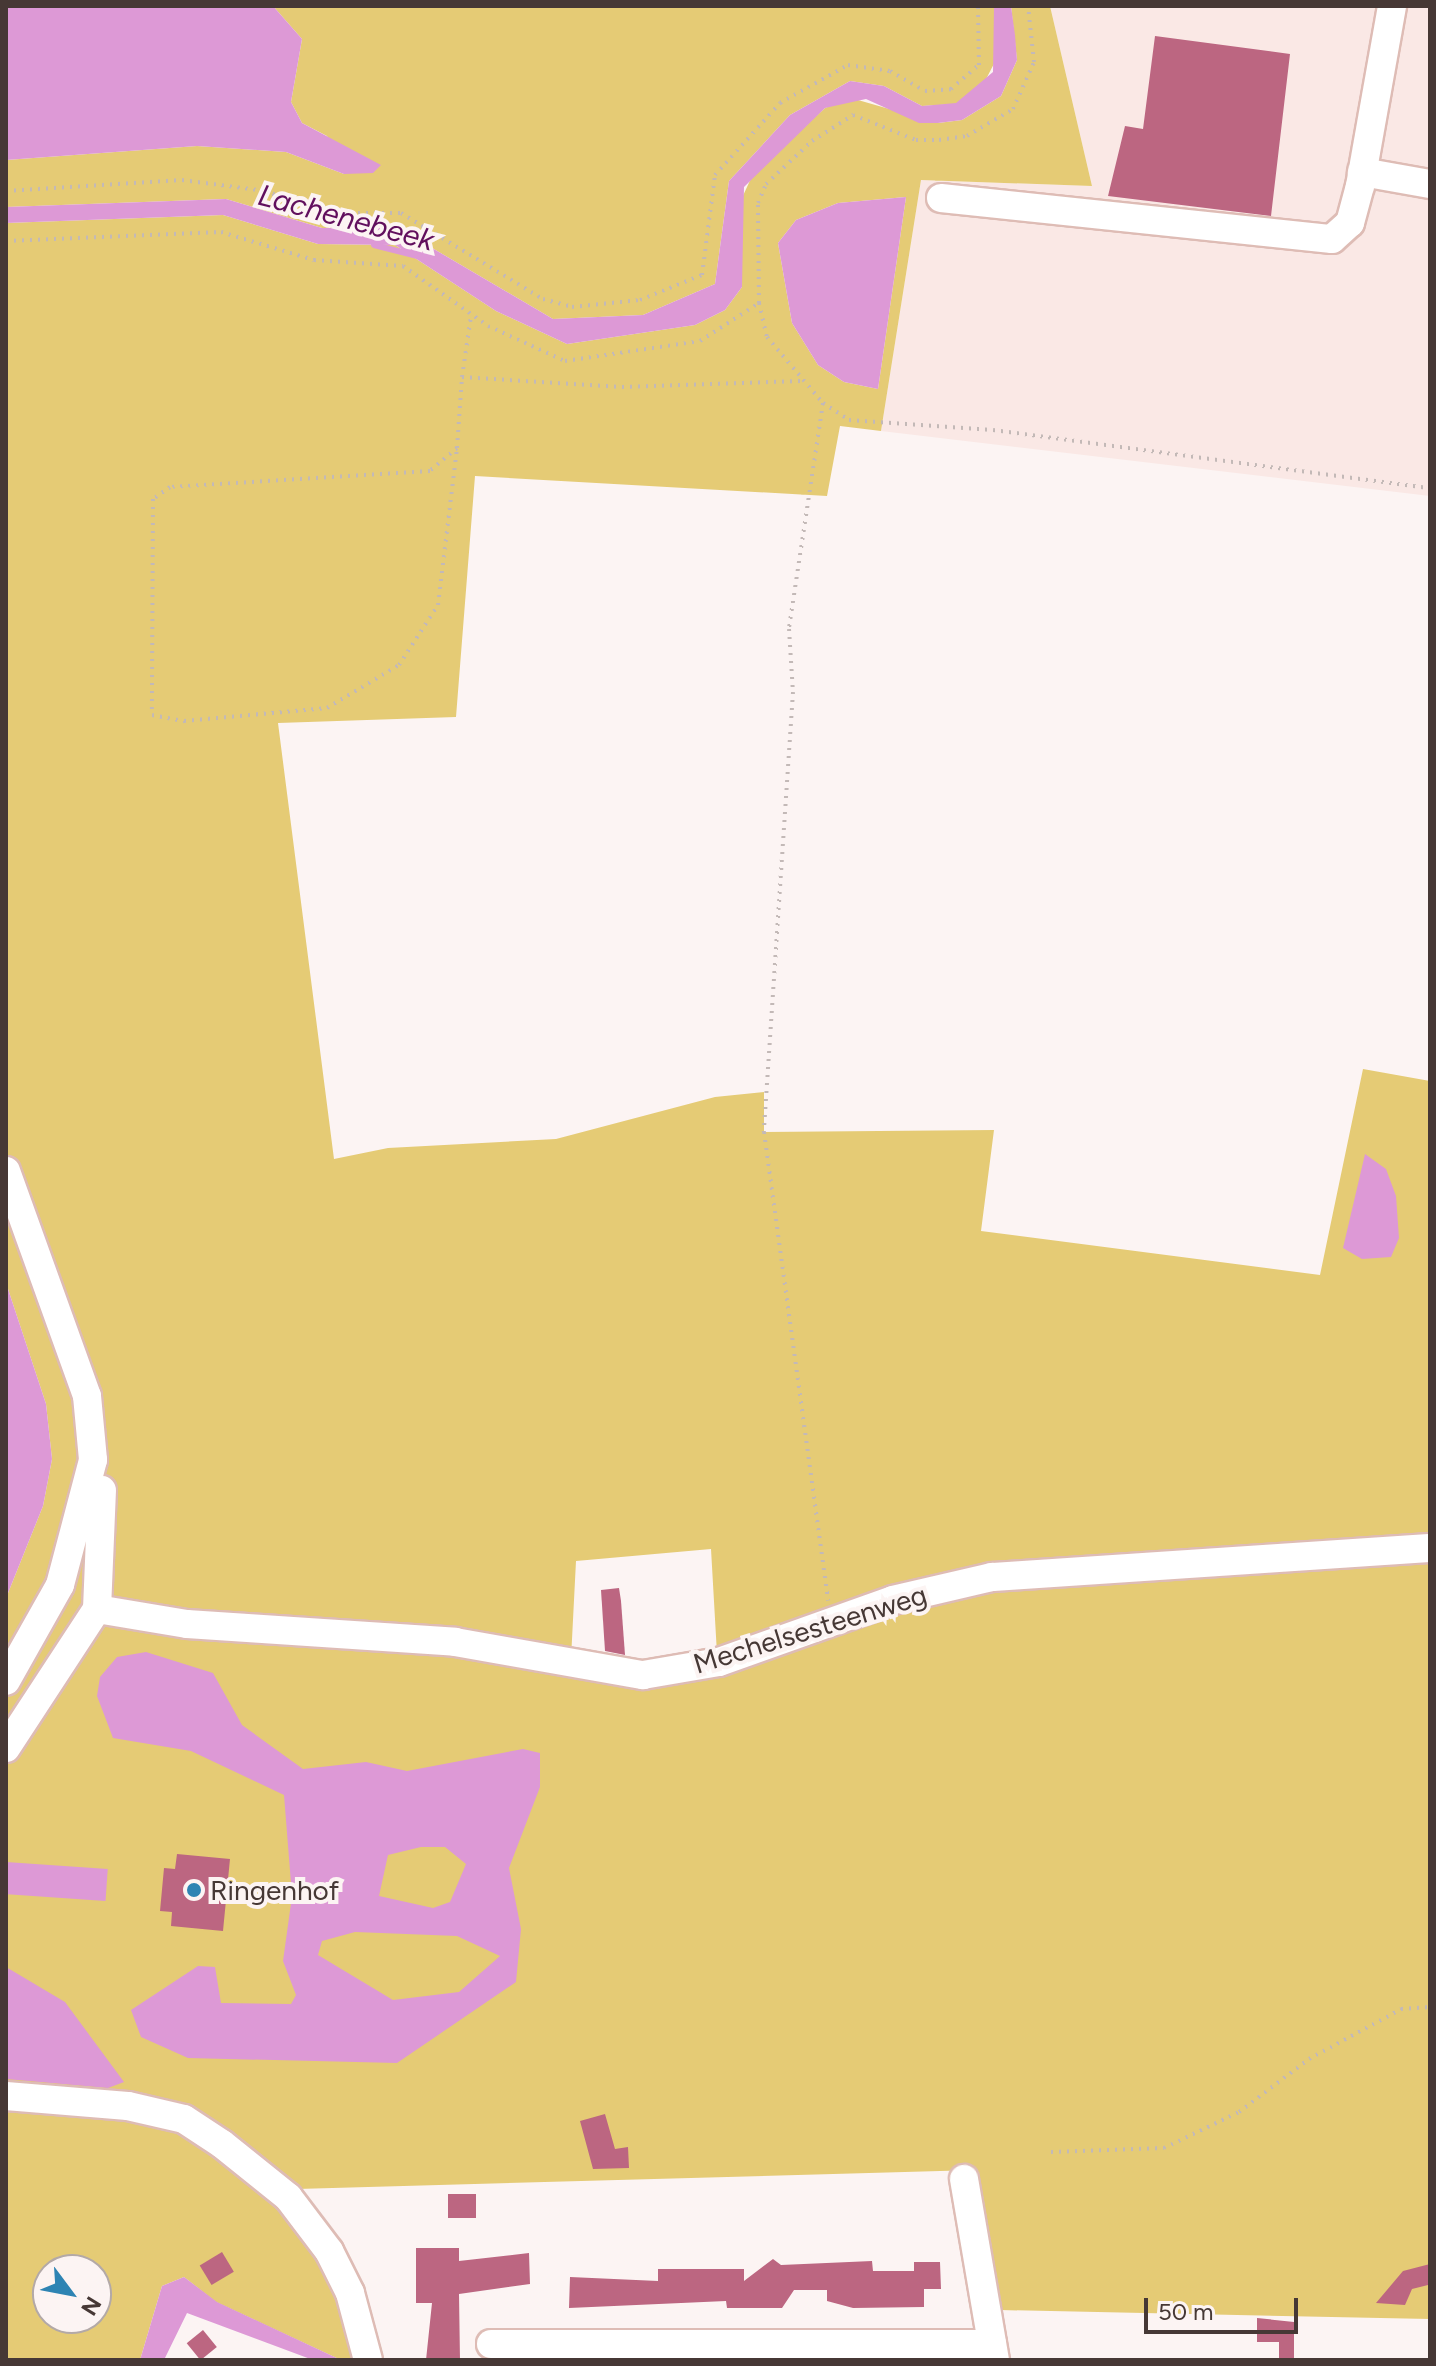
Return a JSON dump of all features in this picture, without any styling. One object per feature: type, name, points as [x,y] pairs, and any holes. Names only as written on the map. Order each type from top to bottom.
[{"type":"street","points":[[941,198],[1332,239],[1350,223],[1392,6]]},
{"type":"street","points":[[1362,172],[1430,184]]},
{"type":"street","points":[[6,1171],[87,1396],[93,1460],[60,1585],[6,1681]]},
{"type":"street","points":[[6,1748],[97,1609],[103,1475],[93,1460]]},
{"type":"street","name":"Mechelsesteenweg","points":[[97,1609],[187,1624],[455,1642],[643,1675],[731,1659],[831,1621],[992,1577],[1430,1548]]},
{"type":"street","points":[[6,2096],[128,2106],[184,2119],[222,2144],[288,2197],[329,2251],[350,2293],[368,2360]]},
{"type":"street","points":[[491,2344],[994,2352],[964,2179]]},
{"type":"path","points":[[6,191],[182,180],[265,191],[344,215],[401,213],[543,299],[572,307],[640,300],[702,275],[715,175],[780,103],[848,65],[890,71],[925,91],[951,89],[979,65],[978,6]]},
{"type":"path","points":[[1028,6],[1034,62],[1013,109],[967,136],[939,140],[916,140],[853,115],[812,141],[766,184],[758,203],[759,303],[767,337],[802,381],[823,403],[849,420],[993,430],[1430,488]]},
{"type":"path","points":[[6,241],[221,232],[314,260],[392,262],[471,316],[565,361],[700,341],[759,303]]},
{"type":"path","points":[[457,448],[430,471],[170,487],[153,499],[152,715],[184,721],[327,708],[399,665],[438,605],[457,448],[462,377],[471,316]]},
{"type":"path","points":[[462,377],[622,387],[802,381]]},
{"type":"path","points":[[823,403],[789,629],[793,692],[764,1132],[831,1621]]},
{"type":"path","points":[[1051,2152],[1164,2148],[1239,2112],[1309,2059],[1401,2009],[1430,2007]]},
{"type":"shaded area","points":[[6,6],[273,6],[302,39],[291,102],[302,123],[381,165],[373,173],[344,174],[286,152],[197,146],[6,160]]},
{"type":"shaded area","points":[[273,6],[994,6],[998,56],[984,83],[956,104],[922,106],[884,86],[850,81],[790,115],[729,181],[715,284],[643,315],[553,319],[398,228],[322,228],[226,199],[6,207],[6,160],[197,146],[286,152],[344,174],[327,136],[302,123],[291,102],[302,39]]},
{"type":"shaded area","points":[[994,6],[1011,6],[1017,60],[1001,96],[962,120],[938,123],[919,123],[866,99],[825,108],[744,187],[742,287],[725,310],[695,325],[567,344],[496,311],[395,245],[318,244],[223,215],[6,223],[6,207],[226,199],[322,228],[398,228],[553,319],[643,315],[715,284],[729,181],[790,115],[850,81],[884,86],[922,106],[956,103],[993,72]]},
{"type":"shaded area","points":[[1011,6],[1050,6],[1092,186],[921,180],[881,431],[840,426],[827,496],[475,476],[456,717],[278,723],[334,1159],[388,1148],[556,1139],[715,1097],[764,1092],[764,1132],[994,1130],[981,1231],[1320,1275],[1363,1069],[1430,1081],[1430,1541],[991,1569],[890,1593],[717,1654],[711,1549],[576,1561],[571,1659],[456,1635],[157,1613],[114,1598],[102,1622],[457,1656],[631,1685],[720,1676],[952,1595],[1055,1579],[1430,1556],[1430,2319],[1000,2310],[976,2170],[297,2189],[360,2289],[378,2360],[341,2360],[216,2302],[184,2277],[162,2286],[140,2360],[6,2360],[6,1598],[43,1506],[52,1459],[46,1404],[6,1283],[6,223],[223,215],[318,244],[395,245],[496,311],[567,344],[695,325],[725,310],[742,287],[741,200],[753,174],[825,108],[851,98],[938,123],[962,120],[1001,96],[1017,60]],"holes":[[[906,197],[878,389],[844,382],[818,365],[792,323],[778,243],[796,220],[838,203]]]},
{"type":"shaded area","points":[[1050,6],[1430,6],[1430,496],[881,431],[921,180],[1092,186]]},
{"type":"shaded area","points":[[906,197],[878,389],[844,382],[818,365],[792,323],[778,243],[796,220],[838,203]]},
{"type":"shaded area","points":[[1365,1154],[1386,1169],[1396,1196],[1399,1238],[1391,1257],[1362,1259],[1343,1248]]},
{"type":"shaded area","points":[[6,1283],[46,1404],[52,1459],[43,1506],[6,1598]]},
{"type":"shaded area","points":[[146,1652],[213,1673],[242,1725],[303,1769],[366,1762],[407,1771],[523,1749],[540,1753],[540,1787],[509,1868],[521,1929],[516,1982],[397,2063],[188,2058],[141,2037],[131,2010],[198,1966],[215,1967],[221,2003],[291,2004],[296,1995],[283,1961],[292,1896],[284,1795],[191,1751],[113,1738],[97,1696],[100,1677],[117,1657]],"holes":[[[421,1847],[445,1847],[466,1864],[450,1902],[433,1908],[379,1896],[388,1855]],[[355,1932],[457,1936],[500,1956],[459,1992],[393,2000],[318,1955],[322,1941]]]},
{"type":"shaded area","points":[[6,1862],[108,1869],[106,1901],[6,1894]]},
{"type":"shaded area","points":[[6,1967],[65,2002],[124,2082],[108,2088],[6,2079]]},
{"type":"shaded area","points":[[184,2277],[217,2302],[341,2360],[313,2360],[187,2313],[164,2360],[140,2360],[162,2286]]},
{"type":"building","points":[[1155,36],[1290,54],[1271,216],[1108,196],[1125,126],[1143,129]]},
{"type":"building","points":[[619,1588],[625,1655],[605,1651],[601,1590]]},
{"type":"building","name":"Ringenhof","points":[[177,1854],[230,1859],[223,1931],[171,1926],[172,1912],[160,1911],[164,1868],[175,1869]]},
{"type":"building","points":[[605,2114],[615,2149],[628,2147],[629,2168],[593,2169],[580,2121]]},
{"type":"building","points":[[448,2194],[476,2194],[476,2218],[448,2218]]},
{"type":"building","points":[[416,2248],[459,2248],[459,2261],[529,2253],[530,2284],[459,2294],[460,2360],[426,2360],[432,2303],[416,2303]]},
{"type":"building","points":[[222,2252],[234,2272],[212,2285],[200,2265]]},
{"type":"building","points":[[773,2259],[781,2265],[872,2261],[873,2271],[914,2271],[914,2262],[940,2262],[941,2289],[924,2289],[924,2307],[853,2308],[827,2301],[827,2290],[794,2290],[782,2308],[727,2308],[726,2301],[569,2308],[570,2277],[658,2281],[658,2269],[744,2269],[744,2281]]},
{"type":"building","points":[[1430,2264],[1428,2285],[1412,2289],[1405,2305],[1376,2303],[1403,2271]]},
{"type":"building","points":[[1257,2318],[1294,2322],[1294,2360],[1279,2360],[1279,2342],[1257,2342]]},
{"type":"building","points":[[203,2330],[217,2347],[200,2360],[187,2343]]},
{"type":"waterway","name":"Lachenebeek","points":[[374,245],[425,258]]},
{"type":"place","name":"Ringenhof","points":[[194,1890]]}]
